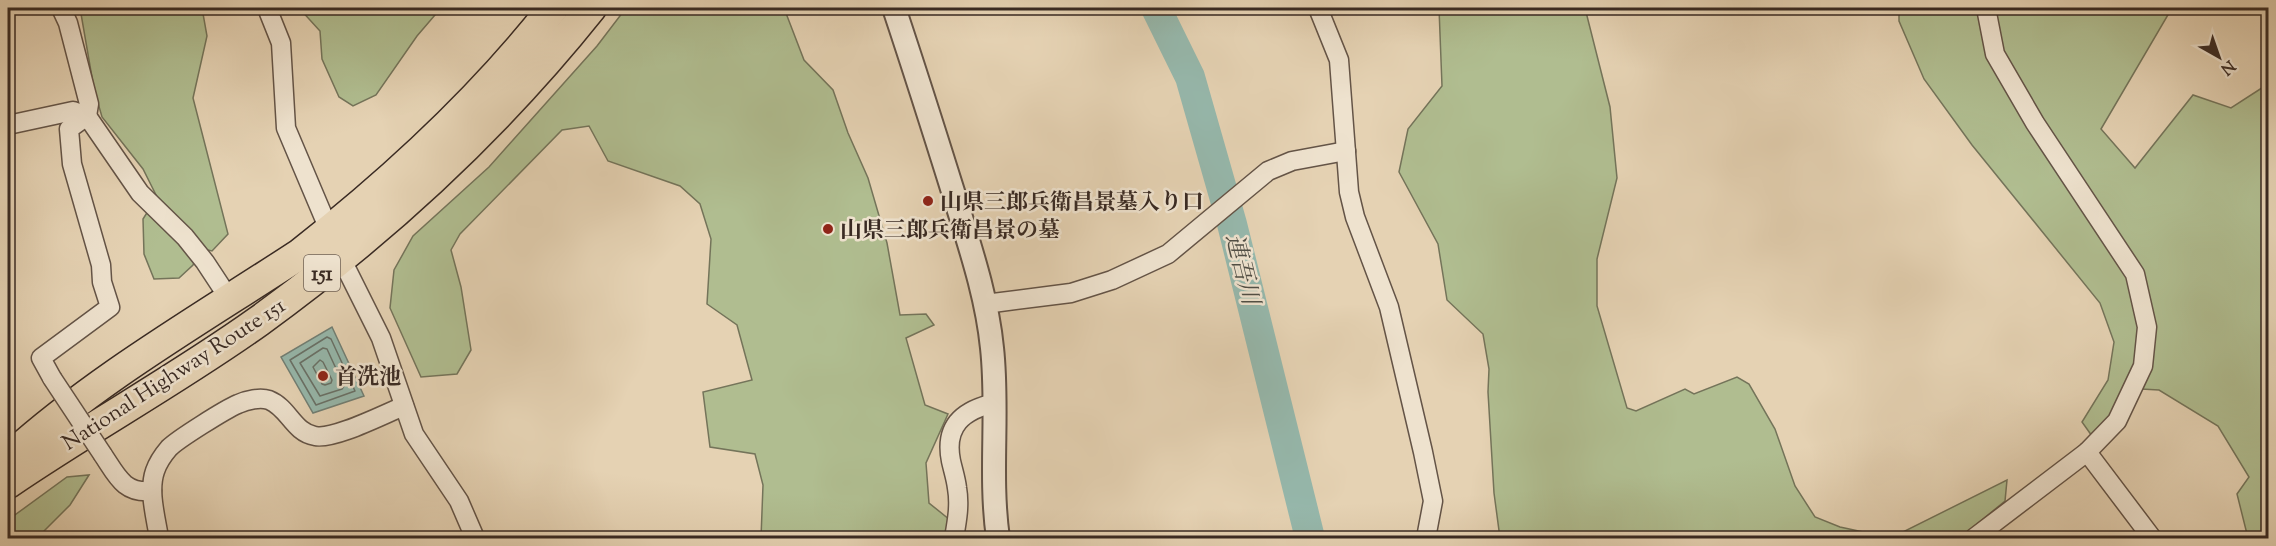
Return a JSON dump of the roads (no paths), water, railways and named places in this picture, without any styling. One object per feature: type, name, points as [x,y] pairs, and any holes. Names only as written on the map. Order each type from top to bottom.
[{"type":"highway","name":"National Highway Route 151","points":[[8,459],[32,437],[95,389],[300,254],[331,230],[422,151],[482,89],[553,8]]},
{"type":"highway","name":"National Highway Route 151","points":[[8,483],[48,455],[198,362],[259,321],[341,258],[433,178],[504,110],[561,46],[591,8]]},
{"type":"street","points":[[61,8],[68,23],[89,104],[87,116],[69,129],[72,164],[100,265],[102,282],[111,307],[41,358],[120,480],[133,490],[152,491]]},
{"type":"street","points":[[267,8],[281,43],[286,128],[341,258],[381,338],[414,435],[459,501],[475,538]]},
{"type":"street","points":[[894,8],[961,217],[985,304],[992,349],[993,506],[998,538]]},
{"type":"street","points":[[1318,8],[1339,60],[1349,192],[1355,217],[1389,307],[1433,501],[1426,538]]},
{"type":"street","points":[[1974,538],[2087,452],[2117,421],[2143,366],[2147,327],[2135,274],[2035,123],[1995,54],[1986,8]]},
{"type":"street","points":[[8,125],[74,111],[87,116],[140,193],[185,237],[230,300]]},
{"type":"street","points":[[985,304],[1071,293],[1112,280],[1168,254],[1268,171],[1292,161],[1346,152]]},
{"type":"street","points":[[159,538],[152,491],[153,474],[158,461],[170,447],[238,404],[255,399],[268,399],[281,407],[297,428],[314,436],[330,436],[405,406]]},
{"type":"street","points":[[954,538],[958,513],[957,487],[950,459],[948,438],[959,420],[975,407],[994,403]]},
{"type":"street","points":[[2087,452],[2152,538]]},
{"type":"water","name":"首洗池","points":[[332,327],[364,396],[313,413],[281,357]]},
{"type":"waterway","name":"連吾川","points":[[1156,8],[1190,77],[1232,224],[1310,538]]},
{"type":"place","name":"山県三郎兵衛昌景墓入り口","points":[[928,201]]},
{"type":"place","name":"山県三郎兵衛昌景の墓","points":[[828,229]]},
{"type":"place","name":"首洗池","points":[[323,376]]}]
